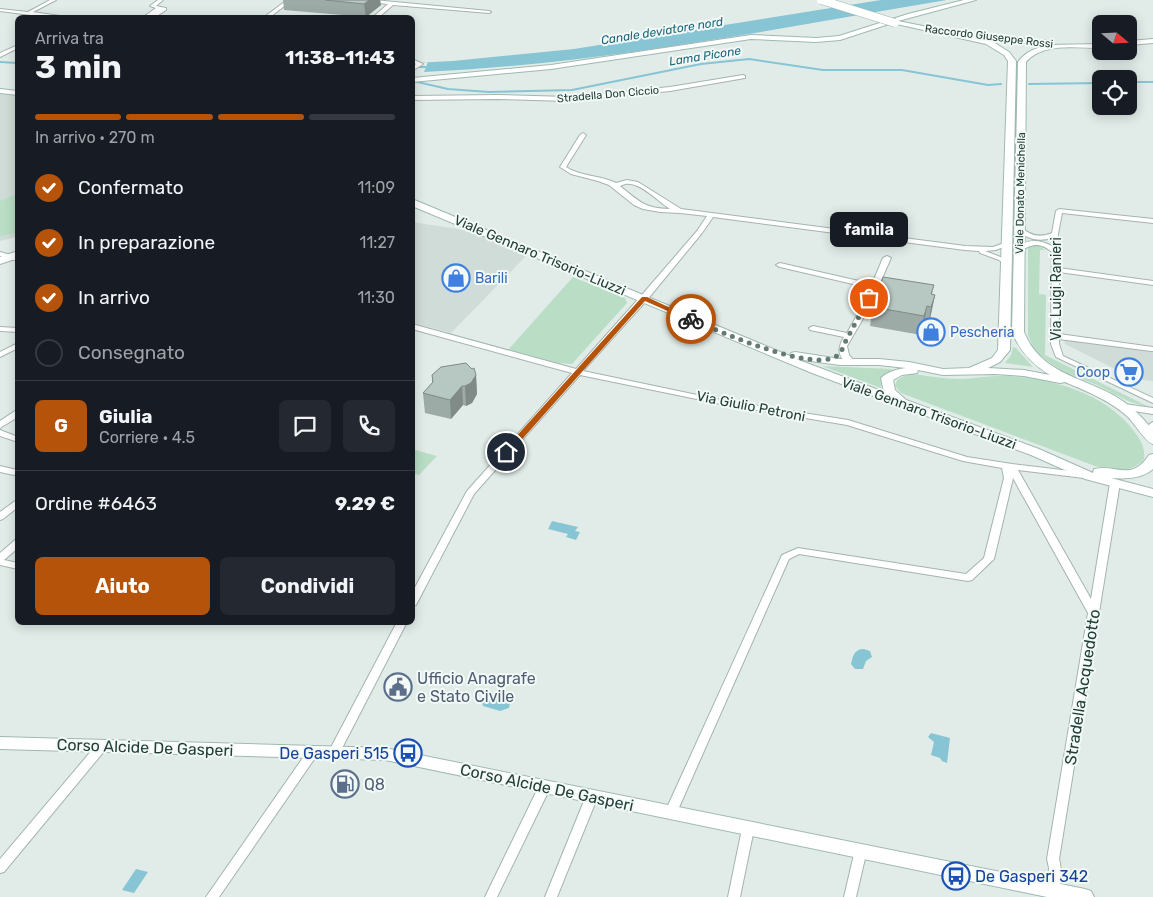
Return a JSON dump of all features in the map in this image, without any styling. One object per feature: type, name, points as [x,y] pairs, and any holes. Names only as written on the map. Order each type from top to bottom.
[{"type":"main road","points":[[820,0],[855,12],[955,31],[1006,38],[1092,44]]},
{"type":"main road","points":[[830,0],[899,21]]},
{"type":"main road","points":[[415,85],[468,76],[610,59],[730,40],[767,37],[816,40],[840,38],[973,0]]},
{"type":"main road","name":"Raccordo Giuseppe Rossi","points":[[899,21],[934,31],[1024,42],[1092,45]]},
{"type":"main road","name":"Viale Donato Menichella","points":[[934,31],[987,42],[1008,53],[1012,60],[1020,249],[1018,332],[1020,340],[1028,353],[1041,364],[1124,407],[1152,435]]},
{"type":"main road","points":[[1138,42],[1152,43]]},
{"type":"main road","points":[[1138,44],[1152,43]]},
{"type":"main road","name":"Viale Donato Menichella","points":[[973,370],[996,360],[1004,350],[1007,244],[1022,62],[1027,55],[1043,48],[1092,45]]},
{"type":"main road","points":[[415,80],[468,76]]},
{"type":"main road","points":[[0,91],[15,93]]},
{"type":"main road","name":"Viale Gennaro Trisorio-Liuzzi","points":[[415,203],[765,349],[918,409],[1035,452],[1090,476],[1115,483]]},
{"type":"main road","points":[[0,261],[11,256]]},
{"type":"main road","name":"Viale Donato Menichella","points":[[765,349],[826,361],[909,365],[943,372],[973,370],[1024,373],[1073,382]]},
{"type":"main road","points":[[918,409],[896,398],[889,391],[887,378],[900,372],[943,372]]},
{"type":"main road","points":[[1035,452],[1088,469],[1120,475],[1145,469],[1152,463],[1153,458]]},
{"type":"main road","points":[[1115,483],[1153,493]]},
{"type":"main road","name":"Corso Alcide De Gasperi","points":[[0,743],[385,754],[1086,897]]},
{"type":"street","points":[[28,13],[54,0]]},
{"type":"street","points":[[155,15],[164,9],[152,6],[160,0]]},
{"type":"street","points":[[269,15],[290,0]]},
{"type":"street","points":[[359,0],[489,12]]},
{"type":"street","points":[[378,15],[392,3]]},
{"type":"street","points":[[149,15],[160,8]]},
{"type":"street","points":[[0,10],[48,15]]},
{"type":"street","points":[[0,55],[15,48]]},
{"type":"street","name":"Stradella Don Ciccio","points":[[415,98],[568,99],[670,89],[744,77]]},
{"type":"street","points":[[583,134],[563,167],[575,175],[630,182],[668,206],[680,211]]},
{"type":"street","points":[[600,179],[615,186],[641,206],[650,209],[680,211],[965,248],[994,249],[1007,244]]},
{"type":"street","points":[[615,186],[630,182]]},
{"type":"street","name":"Via Luigi Ranieri","points":[[1153,221],[1059,211],[1056,234],[1055,340],[1060,357],[1153,401]]},
{"type":"street","points":[[415,597],[470,493],[644,298],[700,232],[711,215]]},
{"type":"street","points":[[1019,228],[1024,234],[1036,237],[1048,238],[1056,234]]},
{"type":"street","points":[[1020,249],[1024,245],[1034,243],[1051,248],[1056,253]]},
{"type":"street","points":[[965,248],[993,255],[1006,263]]},
{"type":"street","points":[[826,361],[839,355],[842,351],[886,258]]},
{"type":"street","points":[[780,265],[874,286]]},
{"type":"street","points":[[1056,270],[1153,283]]},
{"type":"street","name":"Via Giulio Petroni","points":[[415,327],[576,372],[721,402],[848,423],[966,459],[1009,467],[1090,476]]},
{"type":"street","points":[[813,328],[850,336]]},
{"type":"street","points":[[0,329],[15,330]]},
{"type":"street","points":[[1055,340],[1151,349]]},
{"type":"street","points":[[0,355],[15,346]]},
{"type":"street","points":[[842,351],[845,357],[852,362]]},
{"type":"street","points":[[1124,407],[1153,411]]},
{"type":"street","points":[[0,425],[15,415]]},
{"type":"street","points":[[0,433],[15,439]]},
{"type":"street","points":[[1009,467],[1094,614]]},
{"type":"street","points":[[672,812],[784,557],[798,551],[968,578],[988,559],[1009,478],[1009,467]]},
{"type":"street","points":[[0,469],[14,472]]},
{"type":"street","name":"Stradella Acquedotto","points":[[1053,890],[1055,868],[1053,859],[1115,483]]},
{"type":"street","points":[[0,517],[15,504]]},
{"type":"street","points":[[15,545],[0,560],[15,565]]},
{"type":"street","points":[[334,753],[400,625]]},
{"type":"street","points":[[0,868],[102,746]]},
{"type":"street","points":[[212,897],[313,752]]},
{"type":"street","points":[[491,897],[544,786]]},
{"type":"street","points":[[550,897],[592,796]]},
{"type":"street","points":[[734,897],[748,829]]},
{"type":"street","points":[[850,897],[860,850]]},
{"type":"shaded area","points":[[0,94],[15,95],[15,237],[0,241]]},
{"type":"shaded area","points":[[415,222],[471,231],[526,256],[451,333],[415,324]]},
{"type":"shaded area","points":[[1064,339],[1153,351],[1153,381],[1135,379],[1065,344]]},
{"type":"green space","points":[[15,195],[15,233],[0,236],[0,201]]},
{"type":"green space","points":[[1039,246],[1045,250],[1040,250],[1039,294],[1046,295],[1045,355],[1149,407],[1130,402],[1097,385],[1069,374],[1053,365],[1035,351],[1028,335],[1028,248]]},
{"type":"green space","points":[[573,277],[625,298],[627,303],[572,364],[556,363],[508,350]]},
{"type":"green space","points":[[1013,347],[1033,367],[1005,363],[1011,355]]},
{"type":"green space","points":[[822,366],[892,369],[881,378],[881,388]]},
{"type":"green space","points":[[914,374],[953,379],[1003,376],[1025,377],[1074,389],[1105,404],[1129,425],[1138,436],[1144,449],[1144,459],[1134,467],[1121,470],[1095,466],[901,393],[895,386],[897,380]]},
{"type":"green space","points":[[415,450],[437,456],[419,475],[415,474]]},
{"type":"water","points":[[881,0],[947,0],[687,44],[556,61],[424,72],[428,62],[574,49]]},
{"type":"water","points":[[552,521],[578,527],[575,531],[580,532],[576,540],[566,537],[568,534],[548,529]]},
{"type":"water","points":[[858,650],[870,651],[872,657],[866,661],[863,669],[855,669],[851,664],[853,656]]},
{"type":"water","points":[[490,698],[506,699],[510,703],[509,708],[500,711],[483,706],[482,702]]},
{"type":"water","points":[[931,733],[950,738],[947,763],[931,755],[934,742],[928,737]]},
{"type":"water","points":[[136,869],[148,872],[134,893],[122,890]]},
{"type":"building","points":[[325,0],[369,0],[364,4]]},
{"type":"building","points":[[883,277],[934,285],[931,294],[935,295],[931,307],[927,306],[924,316],[873,307]]},
{"type":"building","points":[[466,363],[472,369],[474,368],[476,375],[471,383],[462,386],[450,400],[423,393],[433,382],[432,375],[441,367]]},
{"type":"waterway","name":"Lama Picone","points":[[415,81],[448,89],[489,92],[572,90],[701,64],[749,59],[823,70],[902,70],[988,85],[1001,84]]},
{"type":"waterway","points":[[0,62],[15,63]]},
{"type":"waterway","name":"Canale deviatore nord","points":[[416,67],[429,67]]},
{"type":"waterway","name":"Lama Picone","points":[[1137,82],[1153,82]]},
{"type":"waterway","name":"Lama Picone","points":[[1029,84],[1092,83]]},
{"type":"way so far","points":[[691,319],[765,349],[826,361],[839,355],[842,351],[869,298]]},
{"type":"place","name":"Barili","points":[[456,278]]},
{"type":"place","name":"famila","points":[[869,298]]},
{"type":"place","name":"Pescheria","points":[[931,332]]},
{"type":"place","name":"Coop","points":[[1129,372]]},
{"type":"place","name":"Ufficio Anagrafe e Stato Civile","points":[[398,687]]},
{"type":"place","name":"De Gasperi 515","points":[[408,753]]},
{"type":"place","name":"Q8","points":[[345,784]]},
{"type":"place","name":"De Gasperi 342","points":[[956,876]]},
{"type":"route","points":[[506,452],[644,298],[691,319]]}]
